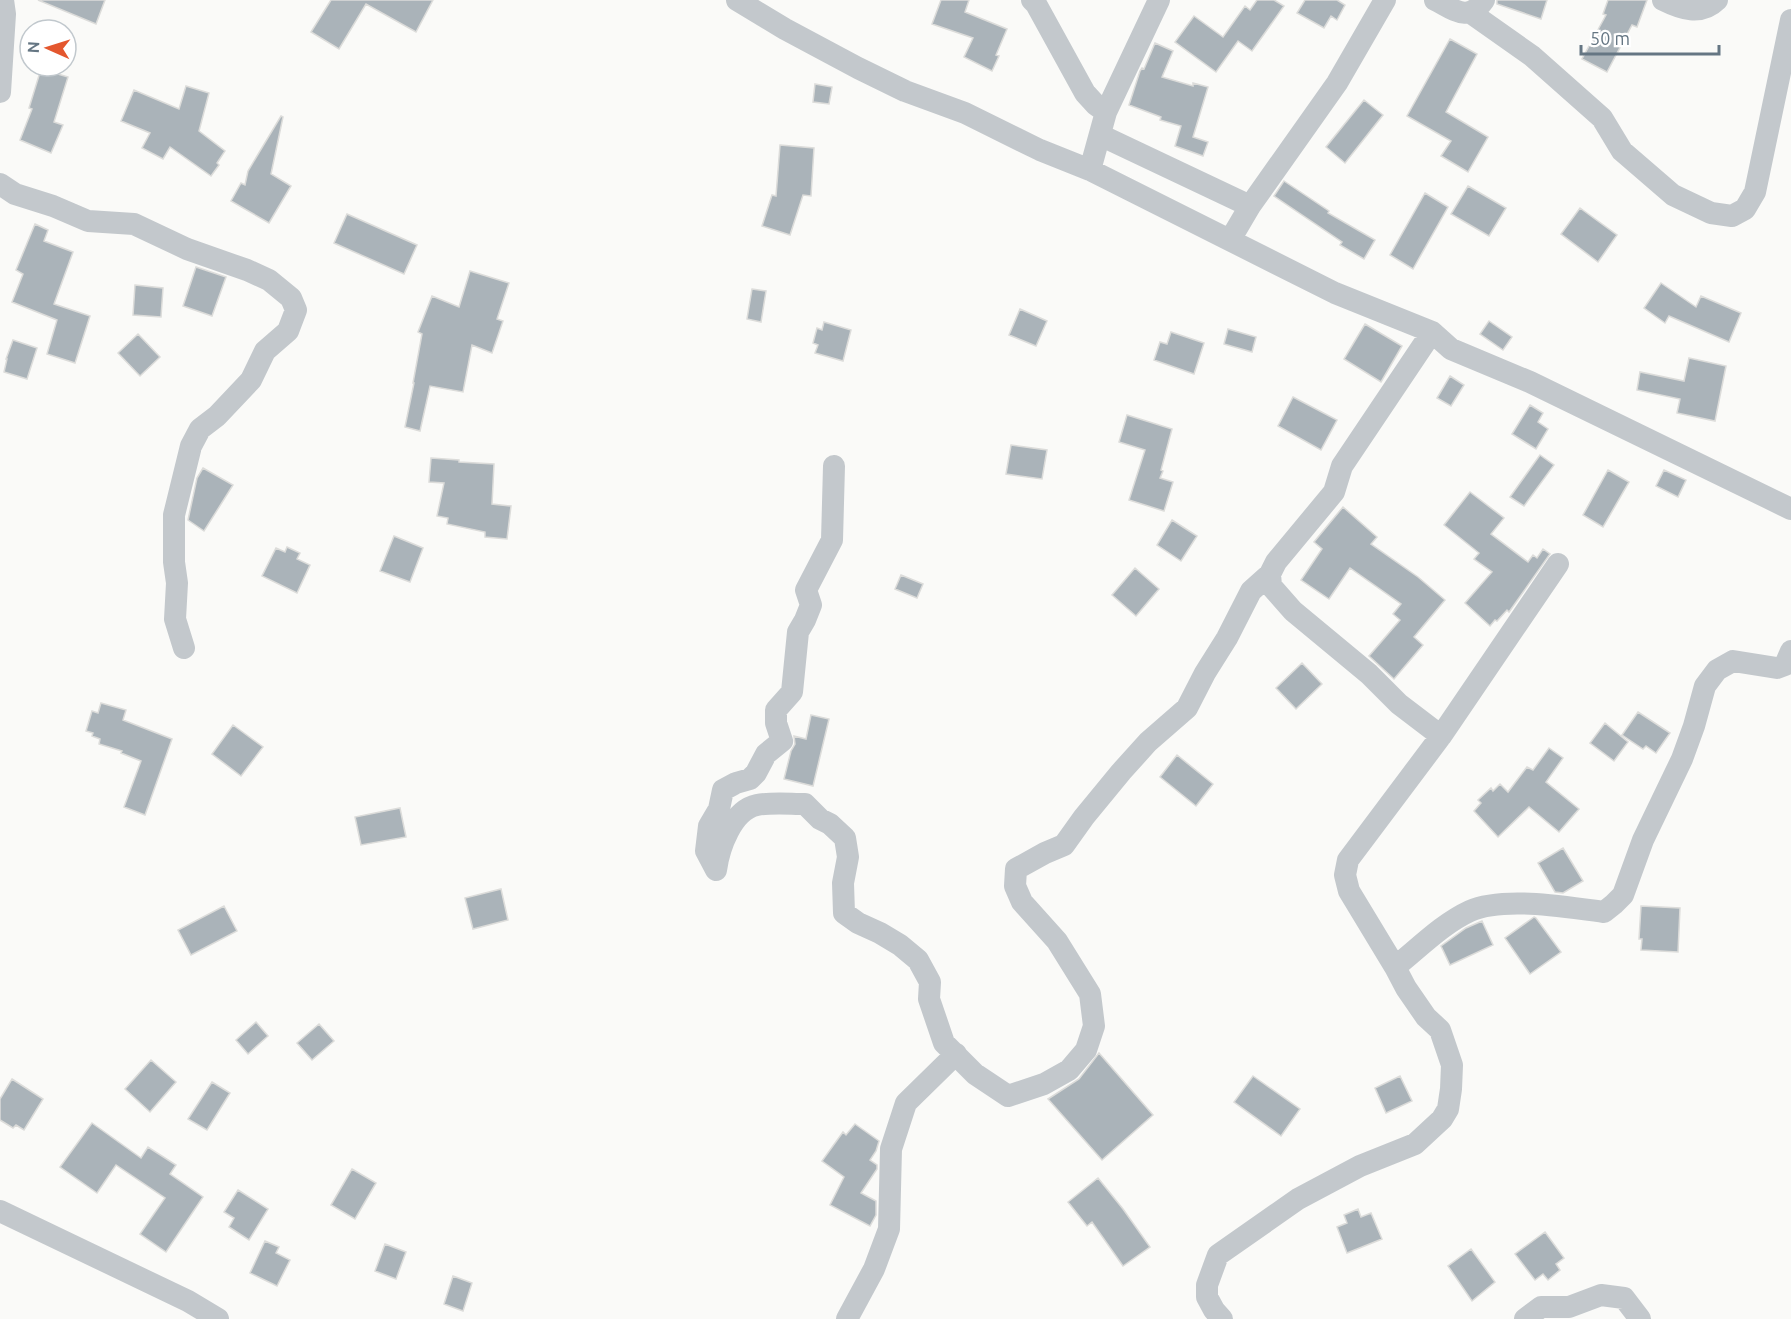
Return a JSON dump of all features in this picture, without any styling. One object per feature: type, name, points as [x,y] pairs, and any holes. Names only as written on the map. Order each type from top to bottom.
[{"type":"street","points":[[0,92],[5,14],[3,0]]},
{"type":"street","points":[[737,0],[796,35],[905,91],[965,113],[1040,150],[1090,170],[1335,293],[1432,332],[1451,349],[1530,382],[1791,510]]},
{"type":"street","points":[[1032,0],[1085,93],[1106,112]]},
{"type":"street","points":[[1090,170],[1106,112],[1159,0]]},
{"type":"street","points":[[1230,240],[1250,206],[1337,83],[1385,0]]},
{"type":"street","points":[[1436,0],[1460,13],[1477,6],[1602,118],[1623,151],[1673,195],[1711,213],[1732,216],[1745,209],[1755,192],[1791,20]]},
{"type":"street","points":[[1664,0],[1679,8],[1696,10],[1713,4],[1717,0]]},
{"type":"street","points":[[1100,135],[1250,206]]},
{"type":"street","points":[[0,184],[15,194],[53,206],[88,221],[134,224],[187,249],[247,270],[269,280],[291,298],[296,310],[288,331],[265,351],[251,380],[217,416],[200,429],[191,446],[174,515],[174,562],[177,583],[175,619],[184,648]]},
{"type":"street","points":[[834,466],[831,540],[806,590],[811,605],[798,632],[792,692],[776,710],[776,723],[782,741],[766,754],[756,773],[750,779],[723,790],[719,809],[709,826],[706,851],[716,870],[718,857],[732,824],[744,811],[756,805],[805,804],[820,819],[830,824],[846,838],[848,857],[843,883],[844,914],[900,945],[918,960],[930,982],[929,999],[944,1043],[975,1074],[1008,1096],[1044,1084],[1069,1070],[1086,1050],[1094,1026],[1090,994],[1057,941],[1022,902],[1015,886],[1016,869],[1045,853],[1064,846],[1084,817],[1121,772],[1148,742],[1187,708],[1251,591],[1270,574],[1276,562],[1334,492],[1342,466],[1432,332]]},
{"type":"street","points":[[1222,1319],[1207,1297],[1207,1284],[1218,1255],[1298,1199],[1360,1166],[1415,1144],[1442,1119],[1448,1109],[1452,1065],[1440,1030],[1426,1017],[1406,988],[1349,891],[1345,875],[1348,860],[1442,736],[1558,564]]},
{"type":"street","points":[[1270,574],[1271,586],[1293,611],[1369,674],[1399,704],[1442,736]]},
{"type":"street","points":[[1395,967],[1445,926],[1471,911],[1499,904],[1604,912],[1623,895],[1643,840],[1682,759],[1705,686],[1717,670],[1733,661],[1777,668],[1785,664],[1791,651]]},
{"type":"street","points":[[847,1319],[874,1269],[889,1228],[891,1149],[906,1103],[956,1054]]},
{"type":"street","points":[[0,1211],[188,1301],[218,1319]]},
{"type":"street","points":[[1525,1319],[1541,1307],[1569,1307],[1601,1294],[1624,1298],[1640,1319]]},
{"type":"building","points":[[38,0],[105,0],[96,24]]},
{"type":"building","points":[[331,0],[433,0],[416,32],[366,4],[339,49],[311,32]]},
{"type":"building","points":[[941,0],[969,0],[965,12],[1007,29],[992,71],[964,57],[973,38],[932,24]]},
{"type":"building","points":[[1257,0],[1274,0],[1284,6],[1252,51],[1238,41],[1216,72],[1175,42],[1194,16],[1223,37],[1245,6],[1250,10]]},
{"type":"building","points":[[1305,0],[1337,0],[1345,5],[1337,20],[1331,16],[1324,28],[1297,13]]},
{"type":"building","points":[[1497,0],[1547,0],[1541,19],[1497,4]]},
{"type":"building","points":[[1608,0],[1647,0],[1637,27],[1632,25],[1607,72],[1582,59],[1606,15],[1603,14]]},
{"type":"building","points":[[1450,39],[1477,54],[1446,112],[1488,137],[1468,172],[1441,156],[1451,141],[1407,116]]},
{"type":"building","points":[[1155,43],[1173,51],[1162,77],[1193,86],[1193,83],[1208,87],[1193,137],[1208,142],[1203,156],[1175,146],[1181,126],[1160,120],[1161,117],[1129,105],[1140,71],[1144,69]]},
{"type":"building","points":[[38,78],[68,78],[54,122],[63,125],[51,153],[20,140],[32,109],[29,108]]},
{"type":"building","points":[[815,84],[832,87],[829,104],[813,102]]},
{"type":"building","points":[[186,86],[209,93],[199,131],[225,151],[211,176],[170,147],[163,159],[142,148],[150,133],[121,121],[134,90],[179,109]]},
{"type":"building","points":[[1364,100],[1383,115],[1345,163],[1326,147]]},
{"type":"building","points":[[281,116],[283,117],[271,174],[291,186],[269,223],[231,201],[241,183],[245,185],[248,171]]},
{"type":"building","points":[[780,145],[814,148],[811,196],[803,195],[790,235],[762,226],[772,195],[776,196]]},
{"type":"building","points":[[1284,181],[1329,211],[1328,213],[1375,240],[1364,259],[1340,245],[1342,242],[1274,196]]},
{"type":"building","points":[[1468,186],[1506,208],[1489,236],[1451,214]]},
{"type":"building","points":[[1425,193],[1448,207],[1413,269],[1390,255]]},
{"type":"building","points":[[1580,208],[1617,235],[1598,262],[1561,234]]},
{"type":"building","points":[[347,214],[417,245],[404,274],[334,243]]},
{"type":"building","points":[[35,224],[48,230],[44,241],[73,252],[54,304],[90,316],[75,363],[47,354],[57,320],[12,302],[23,274],[16,270]]},
{"type":"building","points":[[196,267],[226,277],[212,316],[183,306]]},
{"type":"building","points":[[470,271],[509,283],[497,319],[503,321],[492,353],[472,345],[463,392],[430,386],[420,431],[405,427],[422,334],[418,332],[432,296],[459,307]]},
{"type":"building","points":[[1661,283],[1696,307],[1701,296],[1741,313],[1729,342],[1669,316],[1665,323],[1644,308]]},
{"type":"building","points":[[135,285],[163,288],[161,317],[133,315]]},
{"type":"building","points":[[752,289],[766,291],[761,322],[747,319]]},
{"type":"building","points":[[1020,309],[1047,321],[1036,346],[1009,335]]},
{"type":"building","points":[[1489,321],[1512,337],[1503,350],[1480,334]]},
{"type":"building","points":[[824,322],[851,330],[843,361],[815,353],[818,345],[813,343],[817,328],[822,330]]},
{"type":"building","points":[[1365,324],[1402,346],[1381,382],[1344,359]]},
{"type":"building","points":[[1228,329],[1256,337],[1252,352],[1224,344]]},
{"type":"building","points":[[1171,332],[1204,343],[1194,374],[1154,360],[1160,342],[1167,344]]},
{"type":"building","points":[[138,334],[160,357],[140,376],[118,353]]},
{"type":"building","points":[[13,340],[37,348],[27,379],[4,372]]},
{"type":"building","points":[[1689,358],[1726,366],[1715,421],[1677,413],[1680,399],[1637,390],[1640,372],[1684,381]]},
{"type":"building","points":[[1450,376],[1464,385],[1451,406],[1437,398]]},
{"type":"building","points":[[1293,397],[1337,420],[1321,450],[1278,426]]},
{"type":"building","points":[[1530,405],[1543,413],[1538,422],[1548,429],[1536,449],[1512,434]]},
{"type":"building","points":[[1127,415],[1172,429],[1160,478],[1173,482],[1164,511],[1129,500],[1145,450],[1119,442]]},
{"type":"building","points":[[1011,445],[1047,450],[1042,479],[1006,474]]},
{"type":"building","points":[[1540,455],[1554,465],[1524,506],[1510,497]]},
{"type":"building","points":[[431,458],[494,464],[492,504],[511,506],[507,539],[485,537],[485,532],[447,524],[448,518],[437,516],[444,483],[429,482]]},
{"type":"building","points":[[203,468],[233,485],[204,531],[188,520],[197,478]]},
{"type":"building","points":[[1608,470],[1629,482],[1603,527],[1583,515]]},
{"type":"building","points":[[1664,470],[1686,480],[1678,497],[1656,486]]},
{"type":"building","points":[[1470,492],[1504,518],[1491,534],[1528,562],[1533,555],[1537,558],[1543,549],[1550,554],[1509,612],[1507,610],[1490,626],[1465,603],[1492,572],[1474,559],[1479,553],[1444,525]]},
{"type":"building","points":[[1343,507],[1377,537],[1371,544],[1418,577],[1445,600],[1414,637],[1423,645],[1394,679],[1369,656],[1400,620],[1393,614],[1401,604],[1350,568],[1329,599],[1301,580],[1322,549],[1314,542]]},
{"type":"building","points":[[1172,520],[1197,536],[1181,561],[1157,545]]},
{"type":"building","points":[[394,536],[423,548],[410,582],[380,571]]},
{"type":"building","points":[[287,547],[300,553],[297,559],[310,565],[297,593],[262,576],[276,548],[285,552]]},
{"type":"building","points":[[1135,568],[1159,589],[1136,616],[1112,595]]},
{"type":"building","points":[[901,575],[923,584],[917,598],[895,589]]},
{"type":"building","points":[[1302,663],[1322,684],[1296,709],[1276,688]]},
{"type":"building","points":[[101,703],[126,710],[123,720],[172,739],[145,815],[124,807],[141,761],[121,753],[122,751],[99,744],[100,739],[86,731],[92,711],[98,713]]},
{"type":"building","points":[[1638,712],[1670,733],[1656,753],[1646,746],[1643,749],[1622,735]]},
{"type":"building","points":[[811,715],[829,719],[813,786],[784,779],[795,744],[794,736],[806,739]]},
{"type":"building","points":[[1605,723],[1628,742],[1614,761],[1590,743]]},
{"type":"building","points":[[233,725],[263,747],[241,776],[212,754]]},
{"type":"building","points":[[1549,748],[1563,758],[1546,782],[1579,809],[1559,832],[1529,807],[1498,837],[1474,811],[1481,803],[1478,800],[1491,788],[1493,791],[1500,784],[1508,792],[1527,767],[1533,770]]},
{"type":"building","points":[[1177,755],[1213,784],[1196,806],[1160,777]]},
{"type":"building","points":[[400,808],[406,837],[361,845],[355,817]]},
{"type":"building","points":[[1563,848],[1583,881],[1563,893],[1555,892],[1538,863]]},
{"type":"building","points":[[501,889],[508,920],[473,929],[465,898]]},
{"type":"building","points":[[224,906],[237,931],[191,955],[178,930]]},
{"type":"building","points":[[1641,906],[1680,908],[1678,952],[1641,950],[1642,939],[1639,939]]},
{"type":"building","points":[[1534,917],[1561,952],[1530,974],[1505,938]]},
{"type":"building","points":[[1482,921],[1493,945],[1450,965],[1441,946],[1466,928]]},
{"type":"building","points":[[256,1022],[268,1036],[248,1054],[236,1040]]},
{"type":"building","points":[[319,1024],[334,1041],[312,1060],[297,1043]]},
{"type":"building","points":[[1099,1053],[1153,1115],[1102,1160],[1048,1099],[1079,1079]]},
{"type":"building","points":[[151,1060],[176,1082],[150,1112],[125,1089]]},
{"type":"building","points":[[1253,1076],[1300,1109],[1281,1136],[1234,1102]]},
{"type":"building","points":[[1400,1076],[1412,1101],[1386,1113],[1375,1088]]},
{"type":"building","points":[[12,1079],[43,1099],[24,1130],[16,1125],[13,1128],[0,1120],[0,1099]]},
{"type":"building","points":[[212,1082],[230,1093],[207,1130],[188,1119]]},
{"type":"building","points":[[92,1123],[141,1158],[148,1147],[176,1165],[170,1174],[203,1197],[166,1252],[140,1234],[165,1198],[116,1165],[97,1193],[60,1167]]},
{"type":"building","points":[[855,1124],[879,1141],[870,1160],[877,1165],[877,1169],[861,1193],[876,1201],[876,1215],[870,1226],[830,1205],[844,1177],[822,1161],[843,1132],[846,1135]]},
{"type":"building","points":[[352,1169],[376,1183],[355,1219],[331,1205]]},
{"type":"building","points":[[1098,1178],[1150,1247],[1123,1266],[1092,1222],[1087,1226],[1068,1202]]},
{"type":"building","points":[[238,1190],[268,1209],[249,1240],[229,1227],[234,1218],[224,1212]]},
{"type":"building","points":[[1358,1209],[1361,1217],[1371,1213],[1382,1239],[1347,1253],[1337,1227],[1347,1223],[1344,1215]]},
{"type":"building","points":[[1545,1232],[1564,1258],[1556,1264],[1560,1270],[1548,1280],[1543,1274],[1535,1280],[1515,1254]]},
{"type":"building","points":[[265,1241],[279,1247],[276,1253],[290,1260],[277,1286],[250,1273]]},
{"type":"building","points":[[385,1244],[406,1252],[396,1279],[375,1271]]},
{"type":"building","points":[[1471,1249],[1495,1282],[1472,1301],[1448,1266]]},
{"type":"building","points":[[453,1276],[472,1283],[463,1311],[444,1304]]}]
